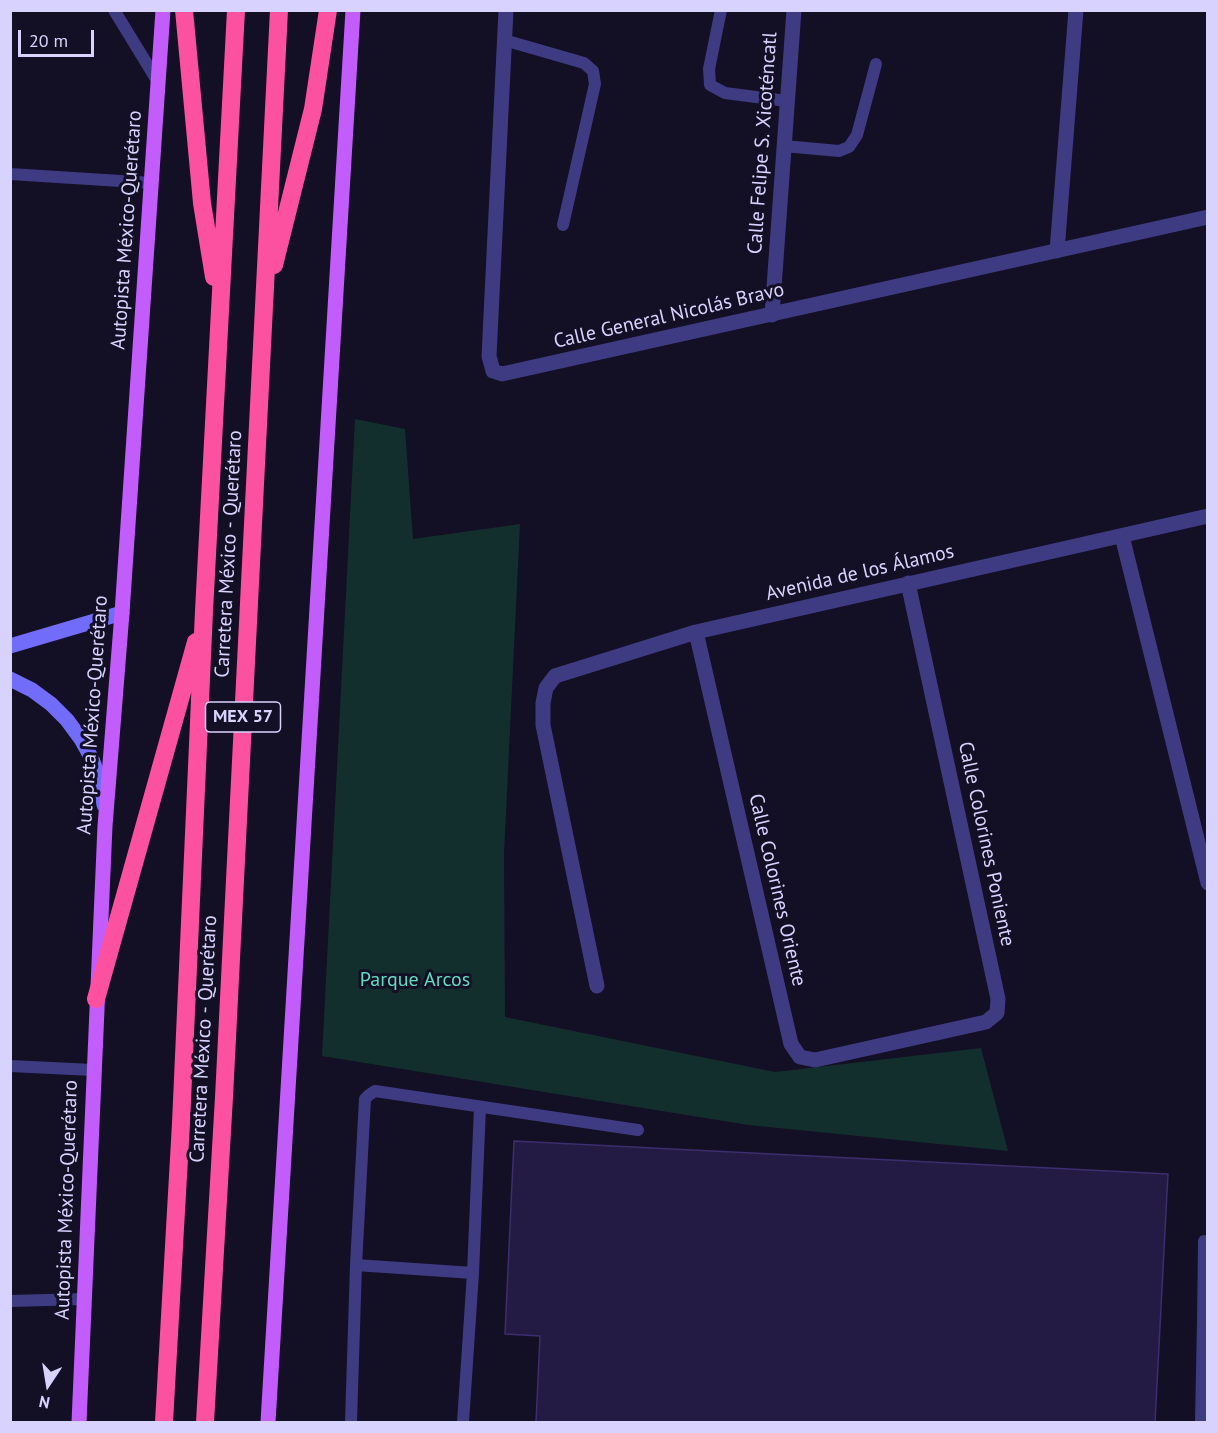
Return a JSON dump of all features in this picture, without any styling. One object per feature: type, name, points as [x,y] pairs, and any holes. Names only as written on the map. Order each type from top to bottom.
[{"type":"highway","points":[[184,10],[202,202],[220,310]]},
{"type":"highway","name":"Carretera México - Querétaro","points":[[164,1422],[236,10]]},
{"type":"highway","name":"Carretera México - Querétaro","points":[[205,1422],[279,10]]},
{"type":"highway","points":[[264,307],[313,109],[328,10]]},
{"type":"highway","points":[[96,999],[204,611]]},
{"type":"main road","name":"Autopista México-Querétaro","points":[[78,1422],[105,826],[122,613],[163,10]]},
{"type":"main road","points":[[268,1422],[353,10]]},
{"type":"street","name":"Calle General Nicolás Bravo","points":[[506,10],[489,356],[494,371],[502,374],[1208,217]]},
{"type":"street","name":"Calle Felipe S. Xicoténcatl","points":[[772,315],[794,10]]},
{"type":"street","points":[[1056,251],[1076,10]]},
{"type":"street","name":"Avenida de los Álamos","points":[[597,986],[543,724],[546,688],[555,676],[696,632],[1208,516]]},
{"type":"street","points":[[1122,536],[1208,882]]},
{"type":"street","name":"Calle Colorines Poniente","points":[[899,1042],[986,1022],[997,1013],[998,999],[908,583]]},
{"type":"street","points":[[10,646],[122,613]]},
{"type":"street","name":"Calle Colorines Oriente","points":[[696,632],[791,1044],[800,1057],[815,1060],[899,1042]]},
{"type":"street","points":[[10,679],[32,690],[51,704],[81,739],[100,781],[105,826]]},
{"type":"lane","points":[[114,10],[158,82]]},
{"type":"lane","points":[[721,10],[709,69],[710,85],[725,93],[787,101]]},
{"type":"lane","points":[[504,40],[584,63],[593,71],[595,84],[563,225]]},
{"type":"lane","points":[[784,146],[839,151],[849,147],[857,135],[876,64]]},
{"type":"lane","points":[[10,174],[152,183]]},
{"type":"lane","points":[[10,1066],[93,1070]]},
{"type":"lane","points":[[351,1422],[356,1265],[365,1100],[375,1092],[638,1130]]},
{"type":"lane","points":[[463,1422],[473,1273],[480,1107]]},
{"type":"lane","points":[[1201,1422],[1205,1321],[1204,1241]]},
{"type":"lane","points":[[356,1265],[473,1273]]},
{"type":"lane","points":[[10,1301],[84,1299]]},
{"type":"green space","name":"Parque Arcos","points":[[355,419],[405,429],[413,539],[520,524],[504,854],[505,1017],[775,1072],[981,1048],[1008,1151],[748,1125],[322,1056]]},
{"type":"building","points":[[514,1141],[1168,1174],[1155,1422],[536,1422],[540,1336],[505,1334]]}]
